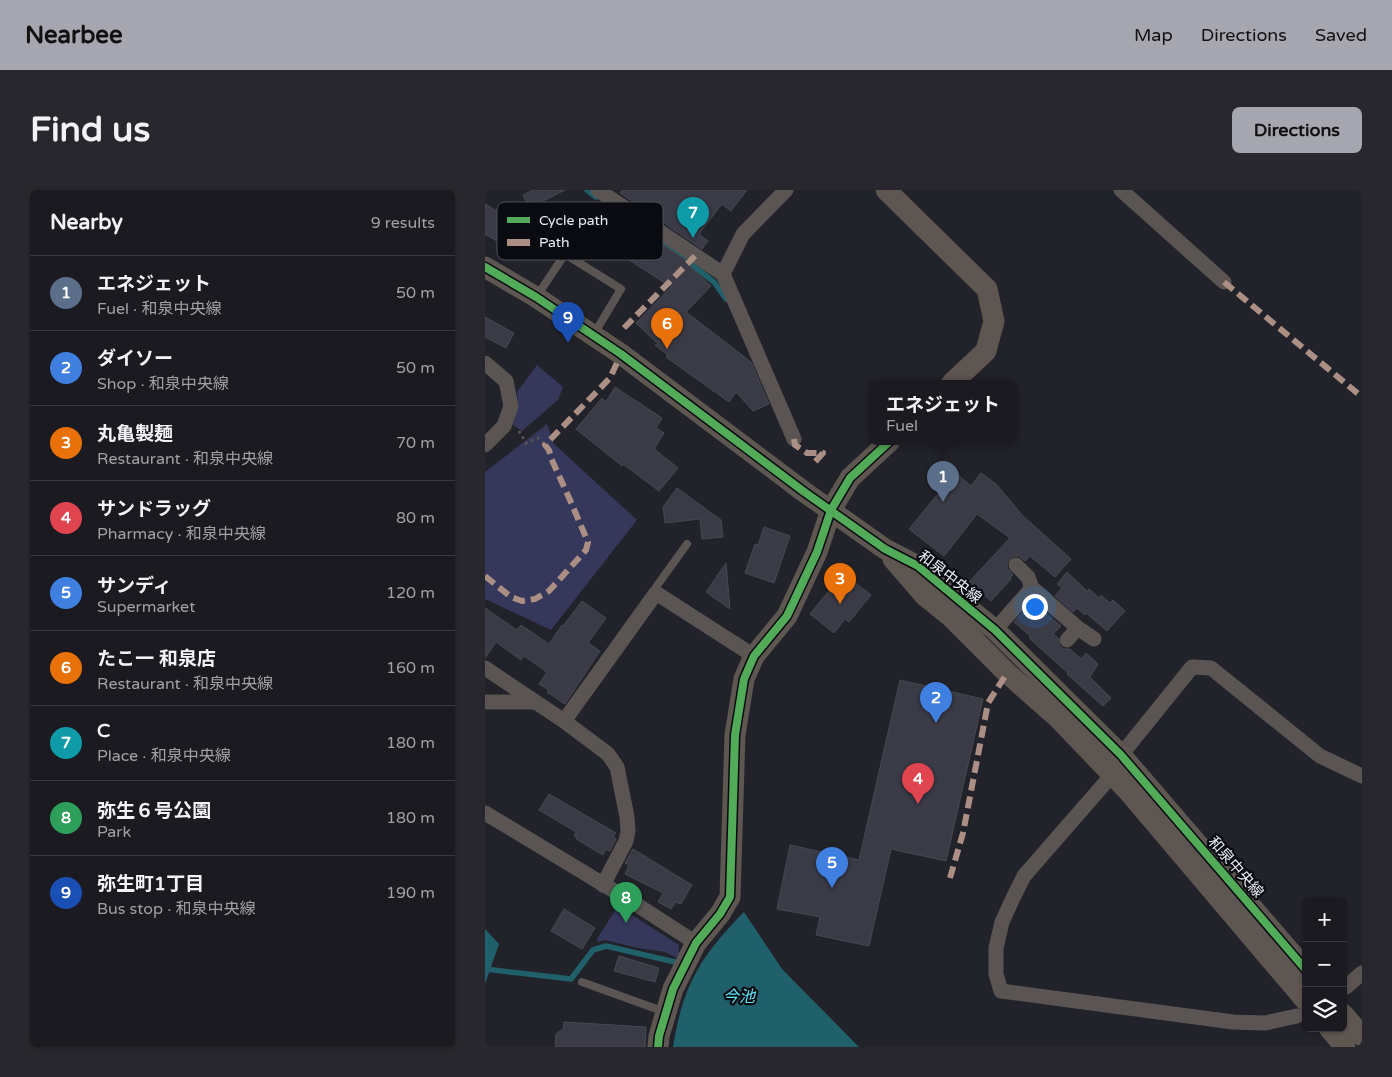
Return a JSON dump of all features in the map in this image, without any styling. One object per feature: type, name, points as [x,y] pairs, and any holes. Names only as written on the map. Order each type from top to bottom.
[{"type":"street","points":[[598,190],[616,202]]},
{"type":"street","points":[[723,274],[743,234],[786,190]]},
{"type":"street","points":[[887,190],[987,289],[994,321],[986,351],[955,380]]},
{"type":"street","points":[[1121,190],[1224,282]]},
{"type":"street","points":[[663,234],[723,274],[794,438]]},
{"type":"street","name":"和泉中央線","points":[[485,267],[536,297],[593,335],[885,549],[918,566],[995,630],[1121,755],[1302,965]]},
{"type":"street","points":[[485,363],[506,381],[511,406],[504,426],[485,445]]},
{"type":"street","points":[[658,1047],[665,1012],[673,989],[696,943],[720,914],[730,898],[735,735],[744,679],[754,656],[787,616],[817,552],[831,510],[850,478],[886,445]]},
{"type":"street","name":"和泉中央線","points":[[885,549],[924,595],[950,616],[1007,673],[1058,718],[1128,791],[1302,1008]]},
{"type":"street","points":[[1015,565],[1028,577],[1032,588],[1078,628],[1094,639]]},
{"type":"street","points":[[995,630],[1032,588]]},
{"type":"street","points":[[564,722],[656,593],[754,656]]},
{"type":"street","points":[[1067,640],[1078,628]]},
{"type":"street","points":[[1121,755],[1191,667],[1211,668],[1320,756],[1362,776]]},
{"type":"street","points":[[485,668],[608,754],[617,767],[629,831],[626,841],[603,885]]},
{"type":"street","points":[[485,702],[533,702]]},
{"type":"street","points":[[1112,775],[1024,876],[1002,922],[996,948],[996,974],[1001,991],[1233,1022],[1265,1023],[1302,1008]]},
{"type":"street","points":[[485,813],[696,943]]},
{"type":"street","points":[[1347,986],[1362,973]]},
{"type":"street","points":[[1347,1019],[1362,1036]]},
{"type":"street","points":[[1332,1032],[1345,1047]]},
{"type":"lane","points":[[536,297],[561,260]]},
{"type":"lane","points":[[575,260],[621,289],[593,335]]},
{"type":"lane","points":[[656,593],[656,588],[687,544]]},
{"type":"lane","points":[[582,982],[665,1012]]},
{"type":"path","points":[[505,421],[519,431],[526,443],[538,438],[545,445]]},
{"type":"shaded area","points":[[537,365],[563,387],[558,400],[522,431],[513,425],[518,402],[517,392]]},
{"type":"shaded area","points":[[547,424],[554,444],[637,520],[551,630],[485,599],[485,472]]},
{"type":"shaded area","points":[[618,906],[679,945],[679,955],[677,958],[665,952],[605,940],[598,942],[597,939]]},
{"type":"water","name":"今池","points":[[744,912],[782,969],[859,1047],[673,1047],[682,1006],[696,973],[716,943]]},
{"type":"water","points":[[485,929],[499,944],[485,984]]},
{"type":"building","points":[[533,190],[565,190],[541,202],[526,202],[523,195]]},
{"type":"building","points":[[622,190],[747,190],[731,211],[722,204],[699,234],[708,241],[702,249],[663,222],[663,202],[633,202],[620,193]]},
{"type":"building","points":[[485,204],[497,211],[497,241],[485,234]]},
{"type":"building","points":[[663,245],[692,264],[690,266],[711,286],[686,312],[751,362],[769,404],[753,411],[736,392],[729,402],[666,357],[668,355],[655,345],[659,345],[636,323],[671,287],[629,260],[663,260]]},
{"type":"building","points":[[485,317],[514,333],[506,348],[485,337]]},
{"type":"building","points":[[615,387],[662,418],[656,428],[664,433],[654,449],[678,468],[659,491],[623,464],[622,466],[576,429],[602,398],[606,402]]},
{"type":"building","points":[[981,473],[996,484],[1023,516],[1071,559],[1055,577],[1030,556],[1025,561],[1019,556],[1013,556],[1007,563],[1007,568],[1013,575],[991,601],[969,582],[1010,538],[977,514],[944,556],[909,529],[938,494],[941,497],[958,475],[971,486]]},
{"type":"building","points":[[677,488],[721,520],[723,537],[702,539],[700,519],[665,523],[663,507]]},
{"type":"building","points":[[764,527],[790,536],[774,583],[745,573],[755,544],[758,545]]},
{"type":"building","points":[[726,563],[730,609],[706,592]]},
{"type":"building","points":[[1067,572],[1087,591],[1089,589],[1099,598],[1101,595],[1110,603],[1113,600],[1125,611],[1107,631],[1086,613],[1085,615],[1077,608],[1073,612],[1055,596],[1062,588],[1057,584]]},
{"type":"building","points":[[841,576],[851,584],[853,581],[871,595],[849,622],[845,619],[834,633],[810,614]]},
{"type":"building","points":[[582,601],[606,618],[588,643],[600,651],[565,704],[539,684],[547,672],[524,656],[521,660],[496,642],[485,658],[485,608],[517,630],[521,625],[549,644]]},
{"type":"building","points":[[1032,602],[1061,626],[1053,634],[1058,638],[1060,647],[1070,649],[1081,659],[1086,653],[1098,664],[1090,677],[1111,698],[1103,706],[1014,622]]},
{"type":"building","points":[[900,680],[983,699],[946,861],[891,849],[869,946],[816,935],[820,917],[777,909],[790,845],[859,860]]},
{"type":"building","points":[[549,794],[616,833],[613,837],[616,839],[610,851],[606,849],[603,855],[576,839],[577,837],[574,836],[576,832],[539,810]]},
{"type":"building","points":[[633,849],[692,885],[681,904],[676,902],[671,909],[658,902],[663,893],[625,874],[629,865],[625,863]]},
{"type":"building","points":[[564,909],[595,928],[582,949],[551,931]]},
{"type":"building","points":[[619,956],[659,968],[655,982],[614,971]]},
{"type":"building","points":[[564,1022],[646,1027],[645,1047],[555,1047],[556,1034],[563,1029]]},
{"type":"waterway","points":[[587,190],[596,197]]},
{"type":"waterway","points":[[663,244],[684,259]]},
{"type":"waterway","points":[[691,264],[714,282],[726,299]]},
{"type":"waterway","points":[[485,969],[571,979],[593,950],[606,946],[675,962]]},
{"type":"marked path","points":[[624,328],[695,256]]},
{"type":"marked path","points":[[1224,282],[1362,397]]},
{"type":"marked path","points":[[485,576],[511,597],[522,601],[535,599],[549,591],[586,550],[588,542],[549,450],[545,445],[610,378],[621,354]]},
{"type":"marked path","points":[[794,439],[795,445],[807,453],[823,453],[815,462]]},
{"type":"marked path","points":[[950,878],[963,833],[988,703],[1007,673]]},
{"type":"cycle path","points":[[485,267],[536,297],[621,354],[803,491],[885,549],[918,566],[995,630],[1121,755],[1302,965]]},
{"type":"cycle path","points":[[658,1047],[659,1036],[673,989],[696,943],[720,914],[730,897],[735,735],[744,679],[754,656],[787,616],[817,552],[831,510],[850,478],[886,445]]},
{"type":"place","name":"C","points":[[693,238]]},
{"type":"place","name":"弥生町1丁目","points":[[568,343]]},
{"type":"place","name":"たこ一 和泉店","points":[[667,349]]},
{"type":"place","name":"エネジェット","points":[[943,502]]},
{"type":"place","name":"丸亀製麺","points":[[840,604]]},
{"type":"place","name":"ダイソー","points":[[936,723]]},
{"type":"place","name":"サンドラッグ","points":[[918,804]]},
{"type":"place","name":"サンディ","points":[[832,888]]},
{"type":"place","name":"弥生６号公園","points":[[626,923]]}]
